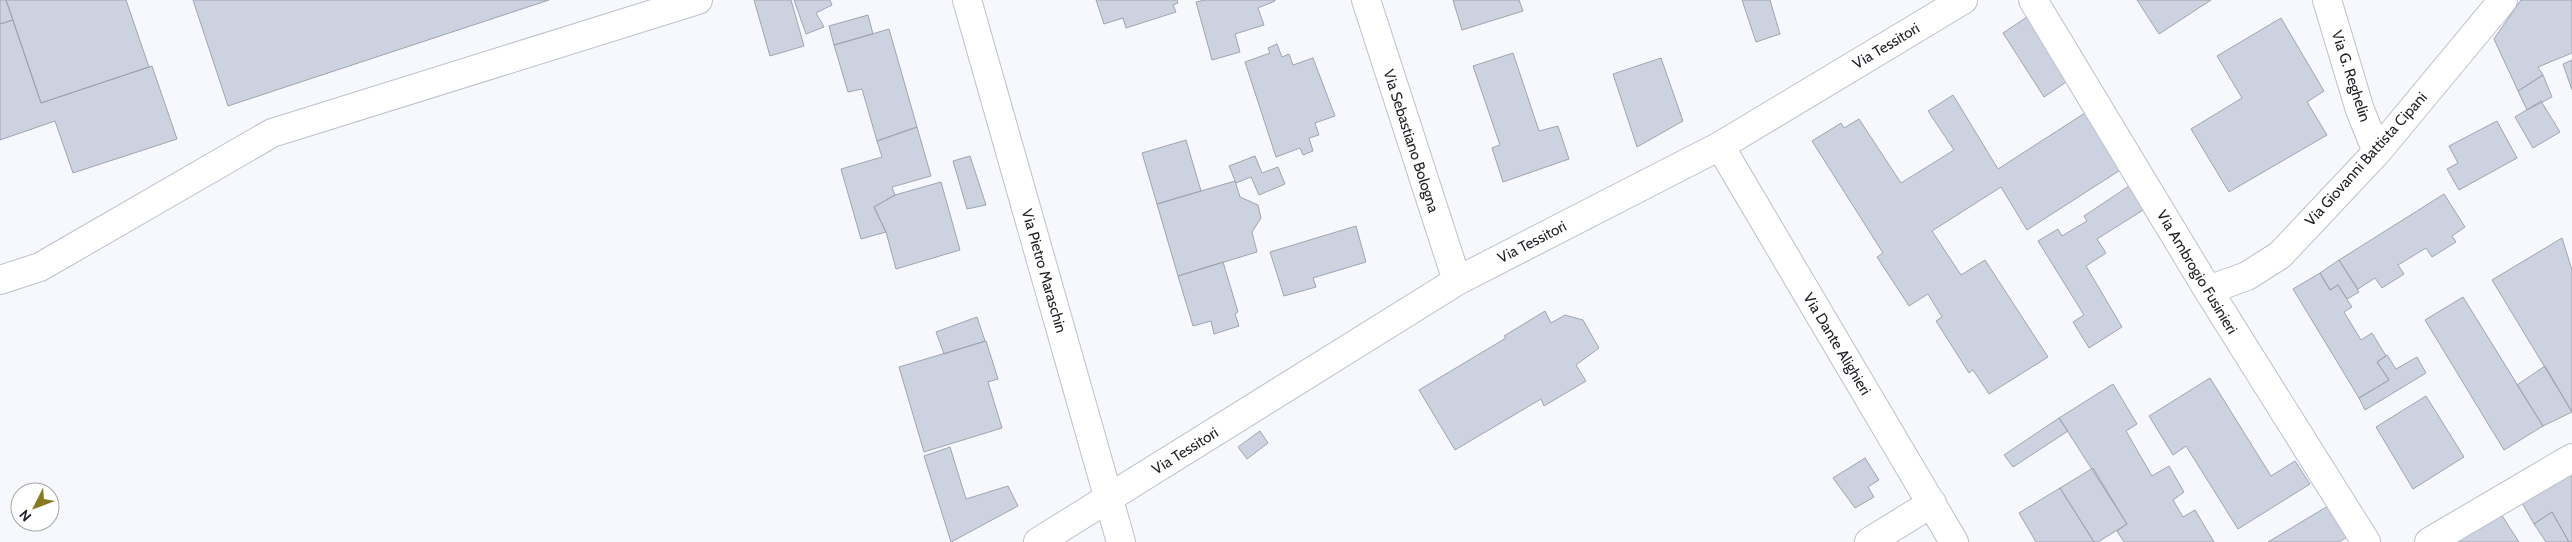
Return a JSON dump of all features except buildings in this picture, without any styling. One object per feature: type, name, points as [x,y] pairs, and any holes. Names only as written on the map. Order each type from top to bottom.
[{"type":"street","points":[[0,280],[40,267],[272,133],[698,0]]},
{"type":"street","name":"Via Pietro Maraschin","points":[[967,0],[1121,542]]},
{"type":"street","name":"Via Sebastiano Bologna","points":[[1366,0],[1457,281]]},
{"type":"street","name":"Via Tessitori","points":[[1038,542],[1457,281],[1720,146],[1963,0]]},
{"type":"street","name":"Via Ambrogio Fusinieri","points":[[2034,0],[2208,290],[2366,542]]},
{"type":"street","name":"Via G. Reghelin","points":[[2327,0],[2360,110],[2377,152]]},
{"type":"street","name":"Via Giovanni Battista Cipani","points":[[2208,290],[2247,276],[2280,255],[2377,152],[2502,0]]},
{"type":"street","name":"Via Dante Alighieri","points":[[1720,146],[1954,542]]},
{"type":"street","points":[[2428,542],[2572,458]]},
{"type":"street","points":[[1869,542],[1932,503]]}]
